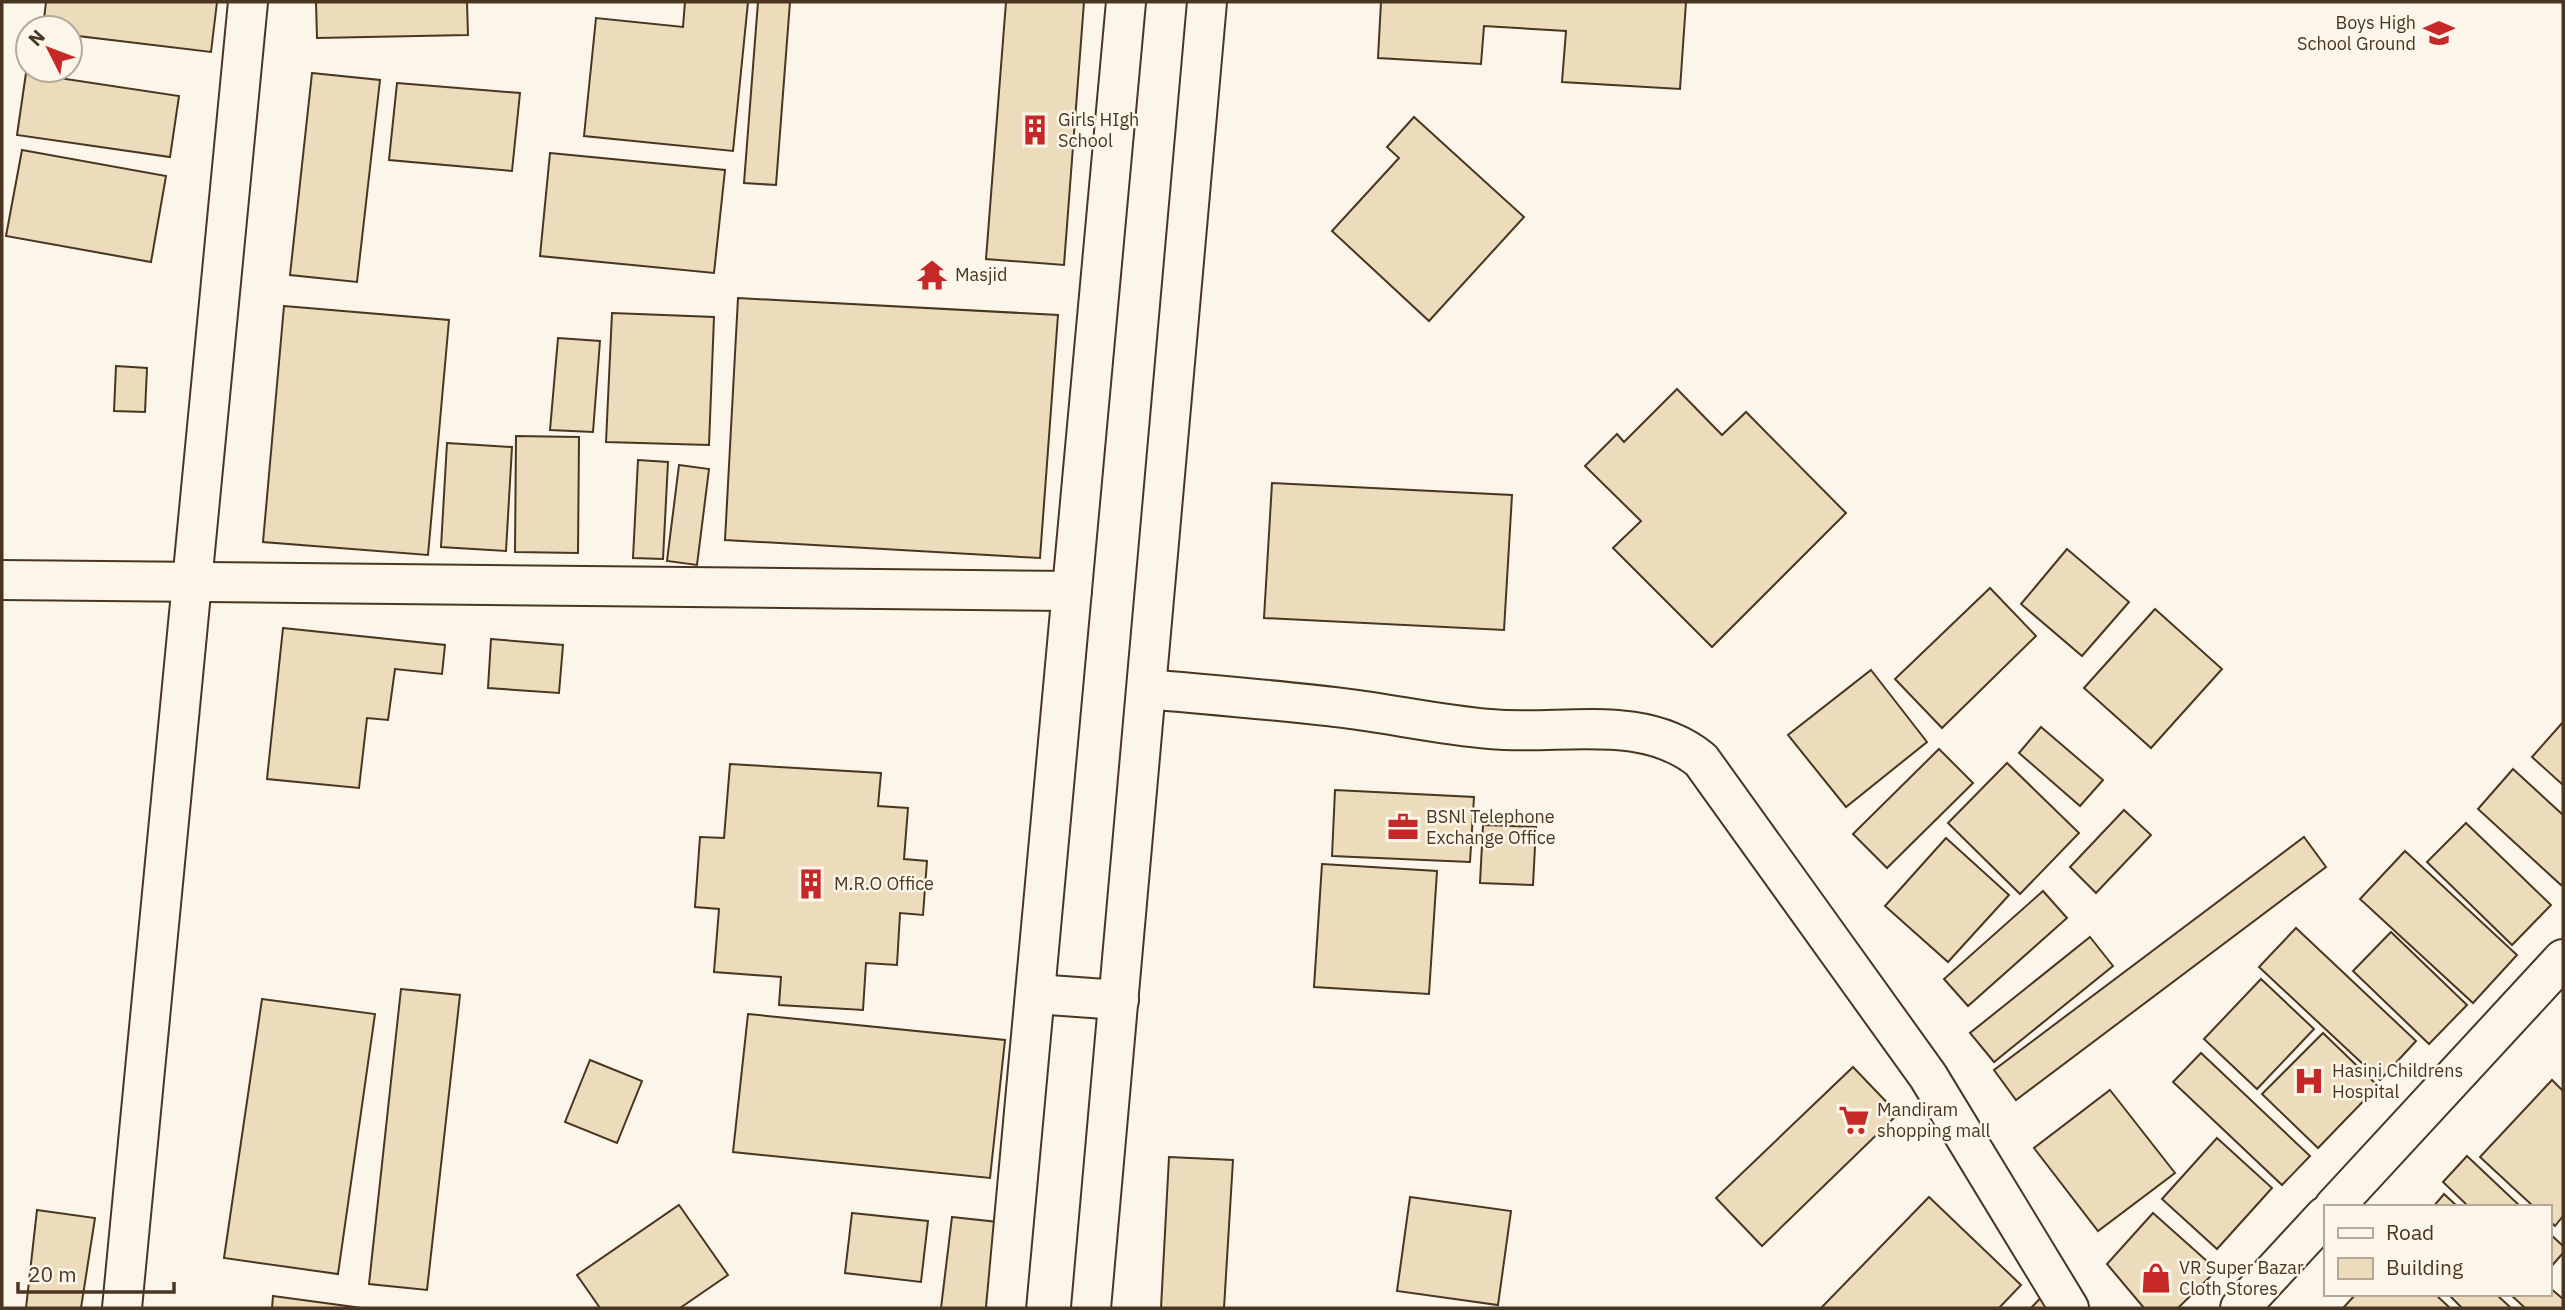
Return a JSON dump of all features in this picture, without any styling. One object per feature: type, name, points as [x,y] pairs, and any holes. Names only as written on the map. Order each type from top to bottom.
[{"type":"street","points":[[122,1308],[248,2]]},
{"type":"street","points":[[1006,1308],[1126,2]]},
{"type":"street","points":[[1091,1308],[1207,2]]},
{"type":"street","points":[[2,580],[1072,591]]},
{"type":"street","points":[[1147,689],[1342,708],[1492,730],[1613,729],[1643,734],[1689,750],[1702,760],[1928,1076],[2069,1308]]},
{"type":"street","points":[[2336,1205],[2563,959]]},
{"type":"street","points":[[1035,994],[1119,1000]]},
{"type":"street","points":[[2240,1308],[2324,1217]]},
{"type":"building","points":[[46,2],[217,2],[211,52],[84,37],[84,14],[45,14]]},
{"type":"building","points":[[316,2],[467,2],[468,35],[317,38]]},
{"type":"building","points":[[685,2],[748,2],[733,151],[584,136],[596,18],[683,27]]},
{"type":"building","points":[[758,2],[790,2],[776,185],[744,183]]},
{"type":"building","name":"Girls HIgh School","points":[[1006,2],[1084,2],[1064,265],[986,259]]},
{"type":"building","points":[[1381,2],[1686,2],[1680,89],[1562,82],[1566,31],[1484,26],[1481,64],[1378,58]]},
{"type":"building","points":[[312,73],[380,80],[357,282],[290,275]]},
{"type":"building","points":[[84,82],[179,96],[170,157],[17,135],[24,84],[84,84]]},
{"type":"building","points":[[397,83],[520,93],[512,171],[389,160]]},
{"type":"building","points":[[1414,117],[1524,217],[1429,321],[1332,231],[1399,158],[1387,147]]},
{"type":"building","points":[[22,150],[166,176],[151,262],[6,236]]},
{"type":"building","points":[[550,153],[725,170],[714,273],[540,256]]},
{"type":"building","points":[[738,298],[1058,315],[1040,558],[725,540]]},
{"type":"building","points":[[284,306],[449,320],[428,555],[263,542]]},
{"type":"building","points":[[612,313],[714,317],[709,445],[606,442]]},
{"type":"building","points":[[558,338],[600,341],[593,432],[550,430]]},
{"type":"building","points":[[116,366],[147,368],[145,412],[114,411]]},
{"type":"building","points":[[1677,389],[1722,435],[1746,412],[1846,513],[1712,647],[1613,548],[1641,521],[1585,466],[1617,434],[1624,442]]},
{"type":"building","points":[[516,436],[579,437],[578,553],[515,552]]},
{"type":"building","points":[[447,443],[512,447],[506,551],[441,547]]},
{"type":"building","points":[[638,460],[668,462],[663,559],[633,558]]},
{"type":"building","points":[[679,465],[709,469],[697,565],[667,561]]},
{"type":"building","points":[[1272,483],[1512,495],[1504,630],[1264,618]]},
{"type":"building","points":[[2067,549],[2129,602],[2082,656],[2021,604]]},
{"type":"building","points":[[1990,588],[2036,636],[1942,728],[1895,679]]},
{"type":"building","points":[[2155,609],[2222,669],[2151,748],[2084,688]]},
{"type":"building","points":[[283,628],[445,645],[442,674],[395,669],[388,720],[367,718],[359,788],[267,779]]},
{"type":"building","points":[[491,639],[563,645],[559,693],[488,688]]},
{"type":"building","points":[[1871,670],[1927,742],[1846,807],[1788,735]]},
{"type":"building","points":[[2563,722],[2563,785],[2532,757]]},
{"type":"building","points":[[2041,727],[2103,780],[2080,806],[2019,753]]},
{"type":"building","points":[[1939,749],[1973,783],[1887,868],[1853,834]]},
{"type":"building","points":[[2007,763],[2079,833],[2020,894],[1948,823]]},
{"type":"building","name":"M.R.O Office","points":[[730,764],[881,773],[878,806],[908,808],[904,859],[927,861],[923,915],[900,913],[897,965],[866,963],[863,1010],[779,1005],[781,977],[714,972],[719,909],[695,907],[700,837],[724,838]]},
{"type":"building","points":[[2513,769],[2563,815],[2561,885],[2478,809]]},
{"type":"building","name":"BSNl Telephone Exchange Office","points":[[1335,790],[1474,797],[1470,862],[1332,856]]},
{"type":"building","points":[[2124,810],[2151,835],[2096,893],[2070,867]]},
{"type":"building","points":[[2466,823],[2551,905],[2512,945],[2427,862]]},
{"type":"building","points":[[1483,825],[1536,827],[1533,885],[1480,883]]},
{"type":"building","points":[[2304,837],[2326,867],[2016,1100],[1994,1070]]},
{"type":"building","points":[[1946,838],[2009,895],[1948,962],[1885,906]]},
{"type":"building","points":[[2405,851],[2517,955],[2473,1003],[2360,899]]},
{"type":"building","points":[[1322,864],[1437,871],[1429,994],[1314,987]]},
{"type":"building","points":[[2043,891],[2067,918],[1968,1006],[1944,979]]},
{"type":"building","points":[[2296,928],[2416,1041],[2380,1080],[2259,967]]},
{"type":"building","points":[[2391,932],[2467,1005],[2429,1044],[2353,971]]},
{"type":"building","points":[[2090,937],[2113,966],[1994,1062],[1970,1033]]},
{"type":"building","points":[[2261,979],[2314,1029],[2257,1089],[2204,1039]]},
{"type":"building","points":[[401,989],[460,995],[427,1290],[369,1284]]},
{"type":"building","points":[[262,999],[375,1014],[338,1274],[224,1258]]},
{"type":"building","points":[[748,1014],[1005,1040],[990,1178],[733,1152]]},
{"type":"building","points":[[2323,1033],[2378,1086],[2318,1148],[2262,1094]]},
{"type":"building","points":[[2201,1053],[2310,1156],[2282,1185],[2173,1082]]},
{"type":"building","points":[[590,1060],[642,1081],[617,1143],[565,1122]]},
{"type":"building","points":[[1853,1067],[1898,1114],[1762,1246],[1716,1198]]},
{"type":"building","points":[[2552,1080],[2563,1091],[2563,1216],[2555,1226],[2551,1222],[2551,1205],[2532,1205],[2480,1157]]},
{"type":"building","points":[[2110,1090],[2175,1173],[2098,1231],[2034,1148]]},
{"type":"building","points":[[2217,1138],[2272,1188],[2217,1249],[2162,1199]]},
{"type":"building","points":[[2467,1156],[2519,1205],[2467,1205],[2443,1182]]},
{"type":"building","points":[[1169,1157],[1233,1160],[1224,1308],[1161,1308]]},
{"type":"building","points":[[2444,1194],[2456,1205],[2435,1205]]},
{"type":"building","points":[[1410,1197],[1511,1211],[1498,1305],[1397,1291]]},
{"type":"building","points":[[1929,1197],[2021,1285],[1999,1308],[1821,1308]]},
{"type":"building","points":[[679,1205],[728,1275],[680,1308],[600,1308],[577,1275]]},
{"type":"building","points":[[37,1210],[95,1218],[81,1308],[26,1308]]},
{"type":"building","points":[[852,1213],[928,1221],[921,1282],[845,1273]]},
{"type":"building","points":[[2153,1213],[2217,1270],[2178,1308],[2144,1308],[2107,1264]]},
{"type":"building","points":[[952,1217],[1007,1223],[997,1308],[941,1308]]},
{"type":"building","points":[[2551,1235],[2563,1246],[2563,1253],[2551,1267]]},
{"type":"building","points":[[2551,1289],[2563,1299],[2563,1308],[2525,1308],[2512,1296],[2551,1296]]},
{"type":"building","points":[[2047,1291],[2055,1308],[2031,1308]]},
{"type":"building","points":[[273,1296],[362,1308],[272,1308]]},
{"type":"building","points":[[2354,1296],[2437,1296],[2450,1308],[2343,1308]]},
{"type":"building","points":[[2450,1296],[2498,1296],[2511,1308],[2462,1308]]},
{"type":"place","name":"Boys High School Ground","points":[[2439,33]]},
{"type":"place","name":"Girls HIgh School","points":[[1035,130]]},
{"type":"place","name":"Masjid","points":[[932,275]]},
{"type":"place","name":"BSNl Telephone Exchange Office","points":[[1403,827]]},
{"type":"place","name":"M.R.O Office","points":[[811,884]]},
{"type":"place","name":"Hasini Childrens Hospital","points":[[2309,1081]]},
{"type":"place","name":"Mandiram shopping mall","points":[[1854,1120]]},
{"type":"place","name":"VR Super Bazar Cloth Stores","points":[[2156,1278]]}]
